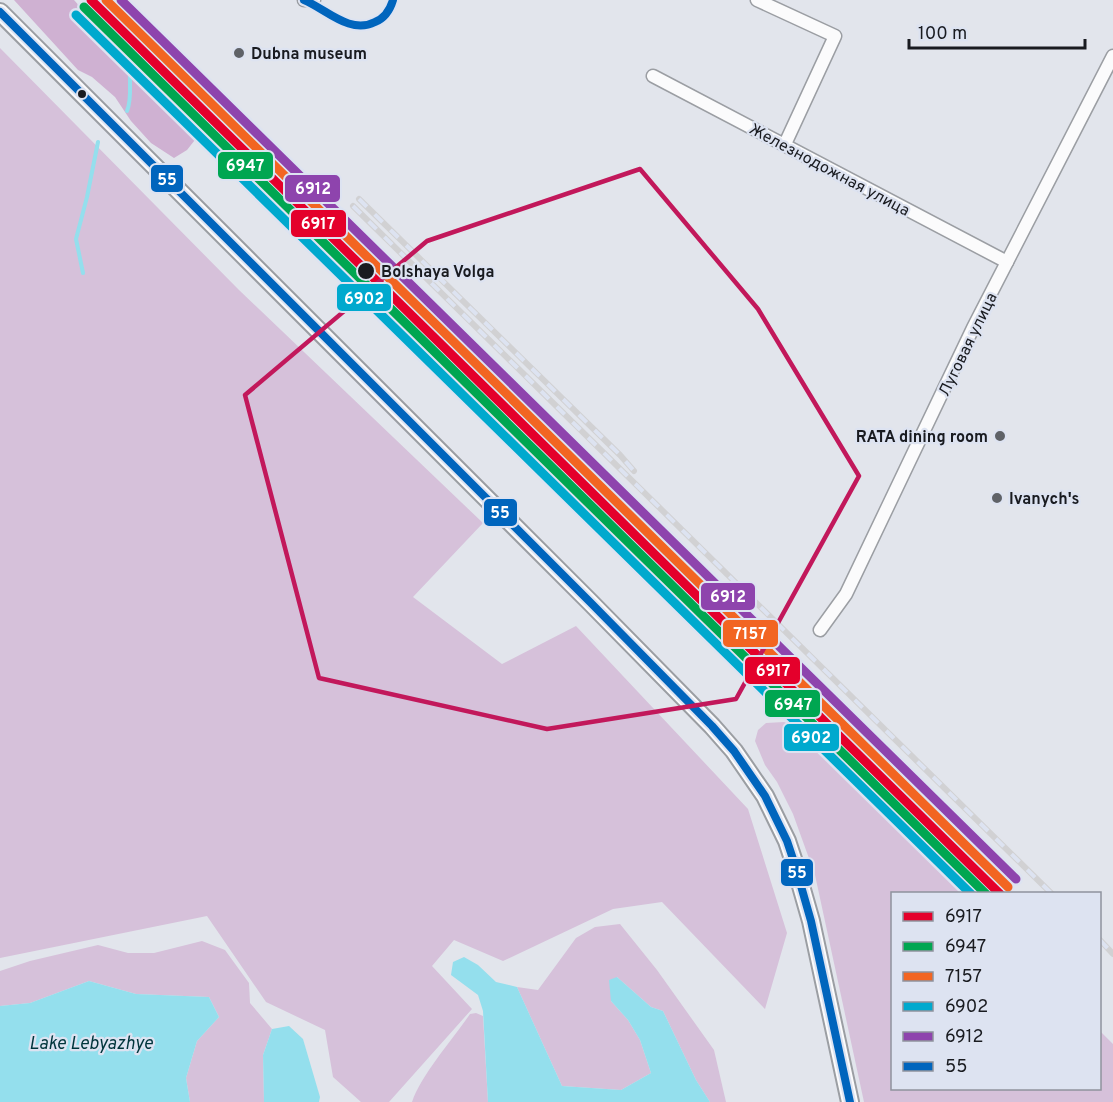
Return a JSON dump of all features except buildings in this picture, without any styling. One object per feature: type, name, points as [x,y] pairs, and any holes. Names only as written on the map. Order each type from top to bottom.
[{"type":"main road","points":[[0,12],[690,704],[734,751],[751,773],[776,817],[795,865],[811,921],[850,1102]]},
{"type":"street","points":[[304,0],[314,0]]},
{"type":"street","points":[[757,0],[835,36],[785,144]]},
{"type":"street","name":"Луговая улица","points":[[820,630],[846,594],[973,328],[1113,56]]},
{"type":"street","name":"Железнодожная улица","points":[[653,76],[1007,262]]},
{"type":"highlighted area","points":[[640,169],[758,309],[859,476],[736,699],[547,729],[319,678],[245,395],[427,241]]},
{"type":"shaded area","points":[[14,0],[74,0],[117,49],[186,115],[198,136],[187,150],[174,158],[151,143],[131,121],[115,97],[92,77],[78,70]]},
{"type":"shaded area","points":[[0,48],[239,290],[483,523],[413,597],[502,664],[576,626],[748,809],[787,933],[765,1009],[662,902],[613,909],[503,961],[454,940],[432,966],[472,1009],[389,1102],[361,1102],[333,1077],[325,1030],[266,1002],[207,916],[0,958]]},
{"type":"shaded area","points":[[784,722],[802,730],[962,892],[891,892],[891,1090],[1101,1090],[1101,1032],[1113,1044],[1113,1102],[864,1102],[815,875],[793,814],[777,782],[765,765],[755,741],[758,730],[766,723]]},
{"type":"shaded area","points":[[620,924],[657,970],[714,1050],[726,1102],[710,1102],[696,1080],[663,1011],[651,1007],[617,977],[611,1001],[628,1020],[640,1040],[651,1073],[621,1090],[562,1086],[517,987],[538,990],[576,938],[595,927]]},
{"type":"shaded area","points":[[202,941],[225,950],[249,983],[250,1003],[272,1029],[263,1055],[264,1102],[190,1102],[186,1078],[197,1041],[219,1017],[209,997],[136,994],[89,981],[30,1003],[0,1006],[0,971],[30,961],[98,945],[128,953],[154,953]]},
{"type":"shaded area","points":[[476,1013],[483,1016],[488,1102],[412,1102],[422,1080],[438,1057],[470,1014]]},
{"type":"water","points":[[464,957],[478,965],[496,982],[517,987],[562,1086],[621,1090],[651,1073],[640,1040],[628,1020],[611,1001],[609,980],[617,977],[651,1007],[663,1011],[696,1080],[710,1102],[488,1102],[483,1011],[478,995],[451,975],[453,962]]},
{"type":"water","name":"Lake Lebyazhye","points":[[89,981],[136,994],[209,997],[219,1017],[197,1041],[186,1078],[190,1102],[0,1102],[0,1006],[30,1003]]},
{"type":"water","points":[[289,1026],[303,1039],[320,1097],[319,1102],[264,1102],[263,1055],[272,1029]]},
{"type":"waterway","points":[[127,111],[133,57]]},
{"type":"waterway","points":[[83,273],[76,239],[98,142]]},
{"type":"railway","points":[[359,199],[634,471]]},
{"type":"railway","points":[[353,206],[1050,892]]},
{"type":"railway","points":[[1101,941],[1113,954]]},
{"type":"transit line","name":"6917","points":[[91,0],[998,892]]},
{"type":"transit line","name":"7157","points":[[106,0],[1008,887]]},
{"type":"transit line","name":"6912","points":[[121,0],[1016,879]]},
{"type":"transit line","name":"55","points":[[304,0],[338,19],[356,25],[366,25],[382,18],[389,10],[393,0]]},
{"type":"transit line","name":"6947","points":[[84,7],[984,892]]},
{"type":"transit line","name":"55","points":[[0,12],[590,602],[734,751],[765,796],[787,841],[795,865],[811,921],[850,1102]]},
{"type":"transit line","name":"6902","points":[[76,15],[969,892]]},
{"type":"place","name":"Dubna museum","points":[[239,53]]},
{"type":"place","name":"Bolshaya Volga","points":[[366,271]]},
{"type":"place","name":"RATA dining room","points":[[1000,436]]},
{"type":"place","name":"Ivanych's","points":[[997,498]]}]
